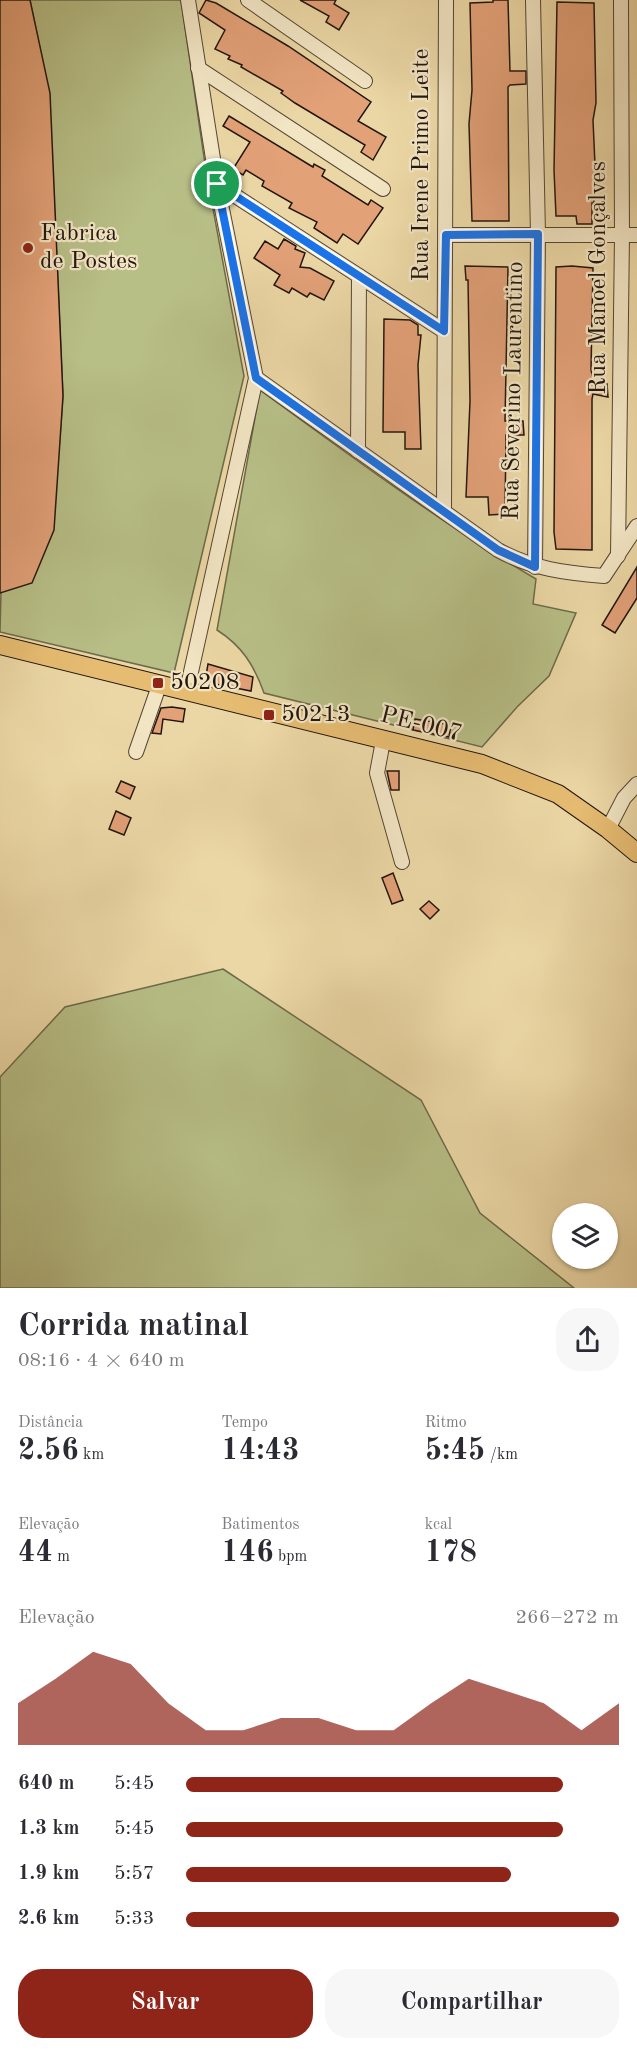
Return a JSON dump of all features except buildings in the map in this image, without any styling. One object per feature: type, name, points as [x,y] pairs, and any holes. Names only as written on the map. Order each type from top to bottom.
[{"type":"main road","name":"PE-007","points":[[0,645],[483,764],[558,794],[608,828],[637,853]]},
{"type":"street","points":[[187,690],[256,378],[217,184],[188,0]]},
{"type":"street","points":[[248,0],[365,81]]},
{"type":"street","name":"Rua Irene Primo Leite","points":[[444,510],[446,0]]},
{"type":"street","name":"Rua Severino Laurentino","points":[[533,0],[538,234],[535,567]]},
{"type":"street","name":"Rua Manoel Gonçalves","points":[[618,556],[622,235],[621,0]]},
{"type":"street","points":[[198,68],[384,189]]},
{"type":"street","points":[[217,184],[444,331]]},
{"type":"street","points":[[446,235],[637,235]]},
{"type":"street","points":[[358,451],[359,276]]},
{"type":"street","points":[[256,378],[498,550],[535,567],[567,573],[604,576],[637,526]]},
{"type":"street","points":[[136,752],[160,683]]},
{"type":"street","points":[[383,741],[377,773],[402,862]]},
{"type":"street","points":[[608,828],[624,798],[637,784]]},
{"type":"green space","points":[[30,0],[181,0],[206,171],[244,376],[174,673],[0,632],[1,592],[53,530],[63,396],[49,91]]},
{"type":"green space","points":[[260,390],[430,512],[536,579],[533,604],[576,613],[549,676],[517,707],[482,747],[264,693],[246,657],[217,630]]},
{"type":"green space","points":[[223,969],[421,1100],[480,1213],[574,1288],[0,1288],[0,1077],[65,1007]]},
{"type":"place","name":"Fabrica de Postes","points":[[28,248]]},
{"type":"place","name":"50208","points":[[158,683]]},
{"type":"place","name":"50213","points":[[269,715]]},
{"type":"route","points":[[217,184],[444,331],[446,235],[538,234],[535,567],[498,550],[256,378],[217,184]]}]
